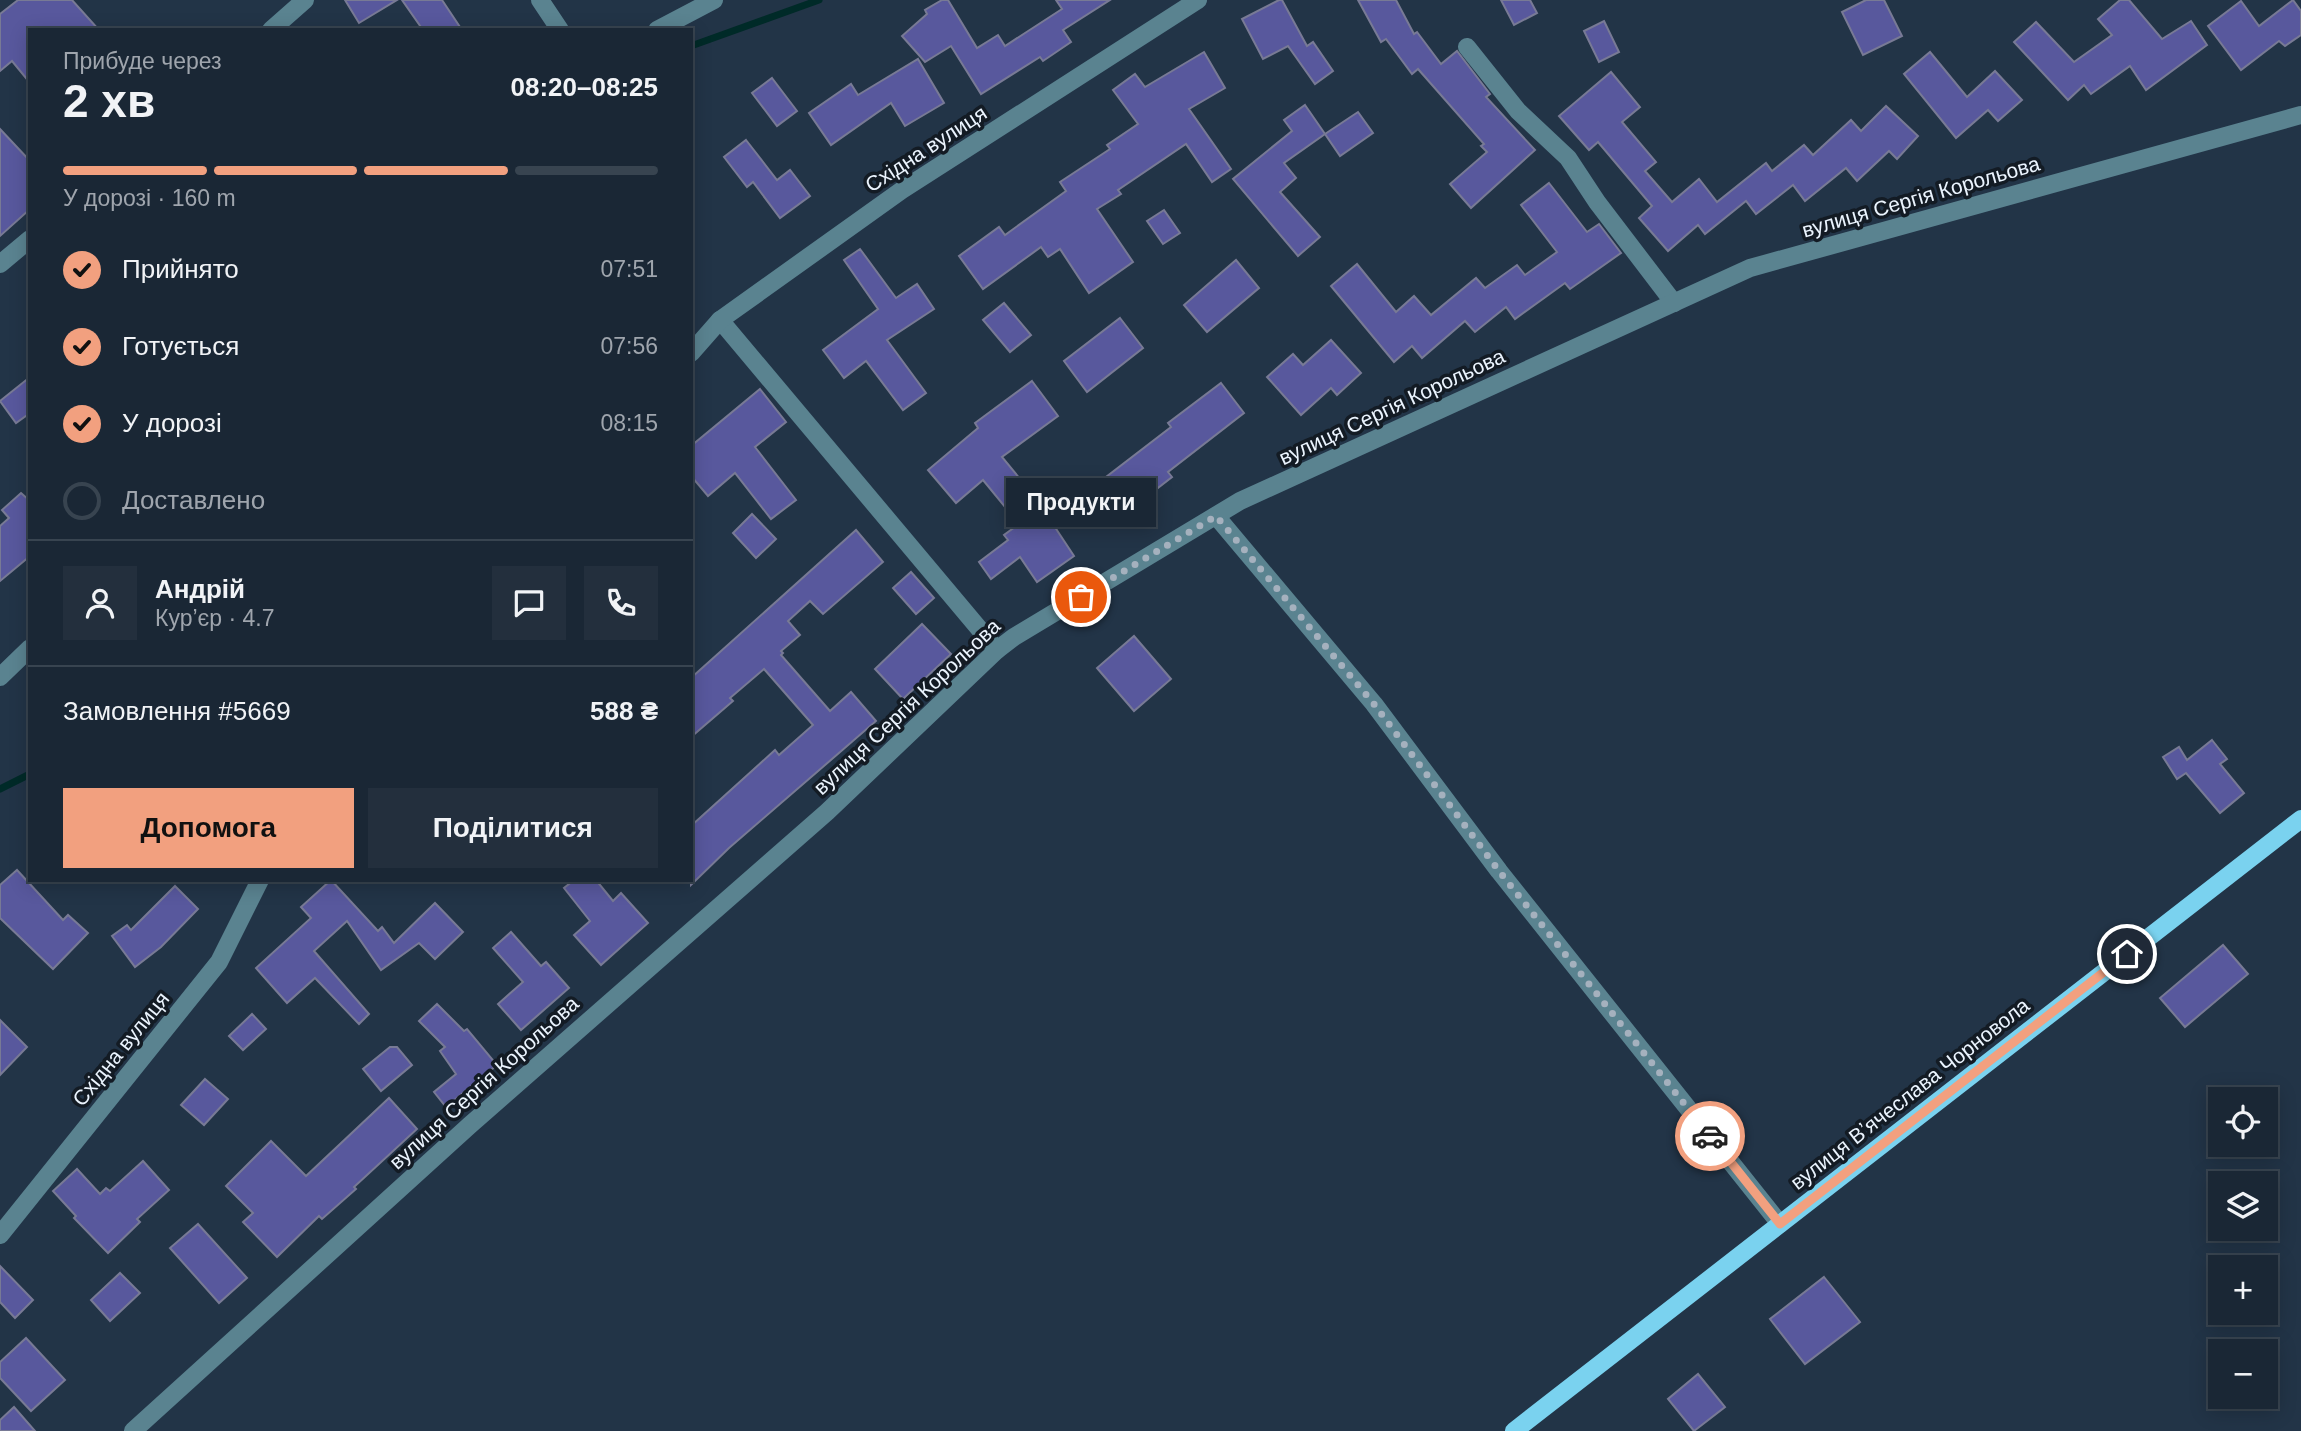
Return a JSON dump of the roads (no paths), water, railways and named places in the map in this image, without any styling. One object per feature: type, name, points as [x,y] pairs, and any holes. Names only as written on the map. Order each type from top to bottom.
[{"type":"main road","name":"вулиця Вʼячеслава Чорновола","points":[[1514,1431],[2301,819]]},
{"type":"street","points":[[273,28],[305,0]]},
{"type":"street","points":[[540,0],[559,28]]},
{"type":"street","points":[[661,28],[714,0]]},
{"type":"street","name":"Східна вулиця","points":[[693,351],[720,320],[902,190],[1198,0]]},
{"type":"street","points":[[1467,47],[1518,111],[1568,158],[1597,202],[1674,303]]},
{"type":"street","name":"вулиця Сергія Корольова","points":[[133,1431],[470,1125],[827,812],[997,650],[1014,637],[1240,501],[1750,268],[2301,115]]},
{"type":"street","points":[[0,264],[28,241]]},
{"type":"street","points":[[720,320],[997,650]]},
{"type":"street","points":[[1216,516],[1374,704],[1499,871],[1780,1224]]},
{"type":"street","points":[[0,677],[28,650]]},
{"type":"street","name":"Східна вулиця","points":[[0,1234],[219,962],[259,882]]},
{"type":"waterway","points":[[693,45],[819,0]]},
{"type":"waterway","points":[[0,789],[28,775]]},
{"type":"place","name":"Продукти","points":[[1081,597]]}]
